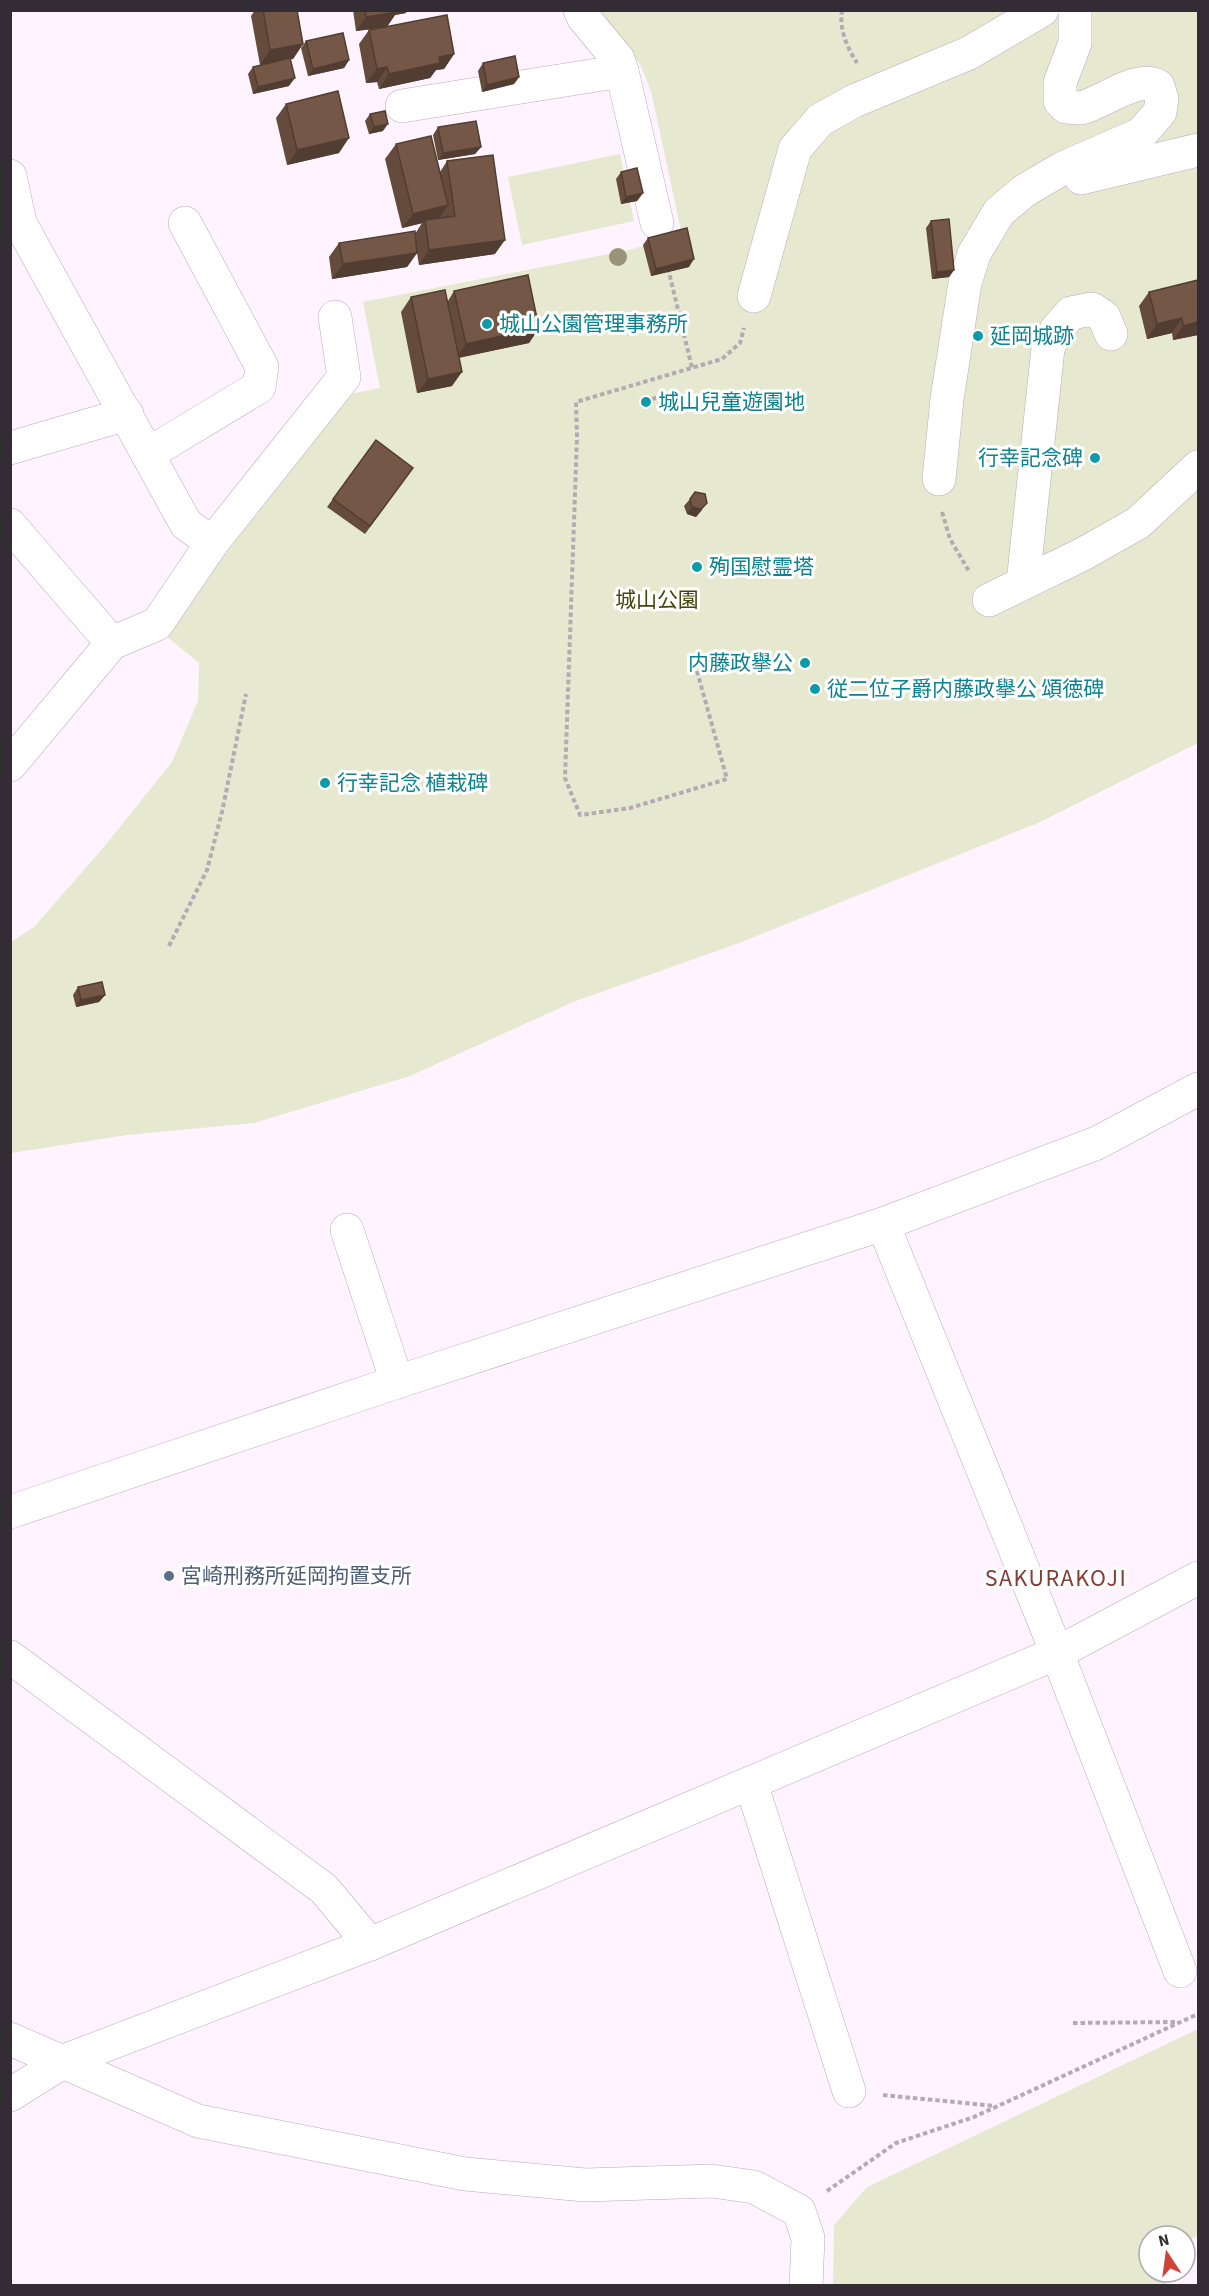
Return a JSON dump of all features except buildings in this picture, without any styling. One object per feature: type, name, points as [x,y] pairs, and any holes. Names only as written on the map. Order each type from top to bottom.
[{"type":"street","points":[[580,10],[583,17],[618,59],[657,223]]},
{"type":"street","points":[[754,296],[795,149],[820,120],[870,94],[969,53],[1042,10]]},
{"type":"street","points":[[939,478],[947,399],[965,283],[974,254],[999,212],[1024,191],[1063,168],[1141,134],[1160,112],[1162,99],[1158,86],[1151,82],[1139,84],[1080,108],[1066,107],[1060,101],[1060,83],[1075,43],[1075,10]]},
{"type":"street","points":[[402,106],[622,71]]},
{"type":"street","points":[[1008,204],[1078,178],[1198,150]]},
{"type":"street","points":[[10,176],[15,227],[126,414],[186,524],[212,543]]},
{"type":"street","points":[[148,454],[259,387],[262,367],[185,223]]},
{"type":"street","points":[[1023,584],[1048,348],[1056,330],[1071,313],[1092,309],[1104,317],[1111,334]]},
{"type":"street","points":[[10,765],[112,643],[157,624],[212,543],[344,377],[336,317]]},
{"type":"street","points":[[10,448],[126,414]]},
{"type":"street","points":[[989,600],[1083,554],[1138,523],[1198,467]]},
{"type":"street","points":[[10,525],[112,643]]},
{"type":"street","points":[[10,1512],[396,1382],[883,1224],[1097,1143],[1198,1089]]},
{"type":"street","points":[[883,1224],[1057,1653],[1180,1971]]},
{"type":"street","points":[[347,1230],[396,1382]]},
{"type":"street","points":[[10,2095],[64,2061],[370,1944],[1057,1653],[1198,1578]]},
{"type":"street","points":[[10,1657],[324,1889],[370,1944]]},
{"type":"street","points":[[751,1783],[849,2091]]},
{"type":"street","points":[[10,2039],[209,2124],[465,2174],[585,2185],[712,2181],[754,2187],[798,2211],[808,2238],[806,2286]]},
{"type":"path","points":[[842,10],[840,22],[848,47],[864,76],[870,94]]},
{"type":"path","points":[[671,280],[692,368]]},
{"type":"path","points":[[697,671],[726,779],[630,808],[580,815],[565,778],[577,436],[576,402],[722,359],[740,343],[754,296]]},
{"type":"path","points":[[652,399],[659,397]]},
{"type":"path","points":[[939,478],[940,502],[950,539],[989,600]]},
{"type":"path","points":[[169,946],[207,870],[222,812],[246,694]]},
{"type":"path","points":[[798,2211],[896,2143],[974,2117],[1198,2014]]},
{"type":"path","points":[[1073,2023],[1181,2022]]},
{"type":"path","points":[[849,2091],[997,2106]]},
{"type":"green space","name":"城山公園","points":[[598,11],[1198,11],[1198,743],[1038,823],[739,943],[573,1002],[410,1076],[254,1123],[127,1135],[11,1153],[11,942],[34,927],[103,848],[172,762],[198,701],[199,663],[165,635],[344,395],[380,388],[363,302],[629,250],[682,235],[651,91],[640,64]]},
{"type":"green space","points":[[620,154],[634,221],[522,245],[508,177]]},
{"type":"green space","points":[[1198,2029],[1198,2235],[1197,2224],[1137,2224],[1137,2284],[1166,2285],[833,2285],[834,2225],[867,2187]]},
{"type":"place","name":"城山公園管理事務所","points":[[487,324]]},
{"type":"place","name":"延岡城跡","points":[[978,336]]},
{"type":"place","name":"城山兒童遊園地","points":[[646,402]]},
{"type":"place","name":"行幸記念碑","points":[[1095,458]]},
{"type":"place","name":"殉国慰霊塔","points":[[697,567]]},
{"type":"place","name":"内藤政擧公","points":[[805,663]]},
{"type":"place","name":"従二位子爵内藤政擧公 頌徳碑","points":[[815,689]]},
{"type":"place","name":"行幸記念 植栽碑","points":[[325,783]]},
{"type":"place","name":"宮崎刑務所延岡拘置支所","points":[[169,1576]]},
{"type":"district","name":"SAKURAKOJI","points":[[1056,1578]]}]
